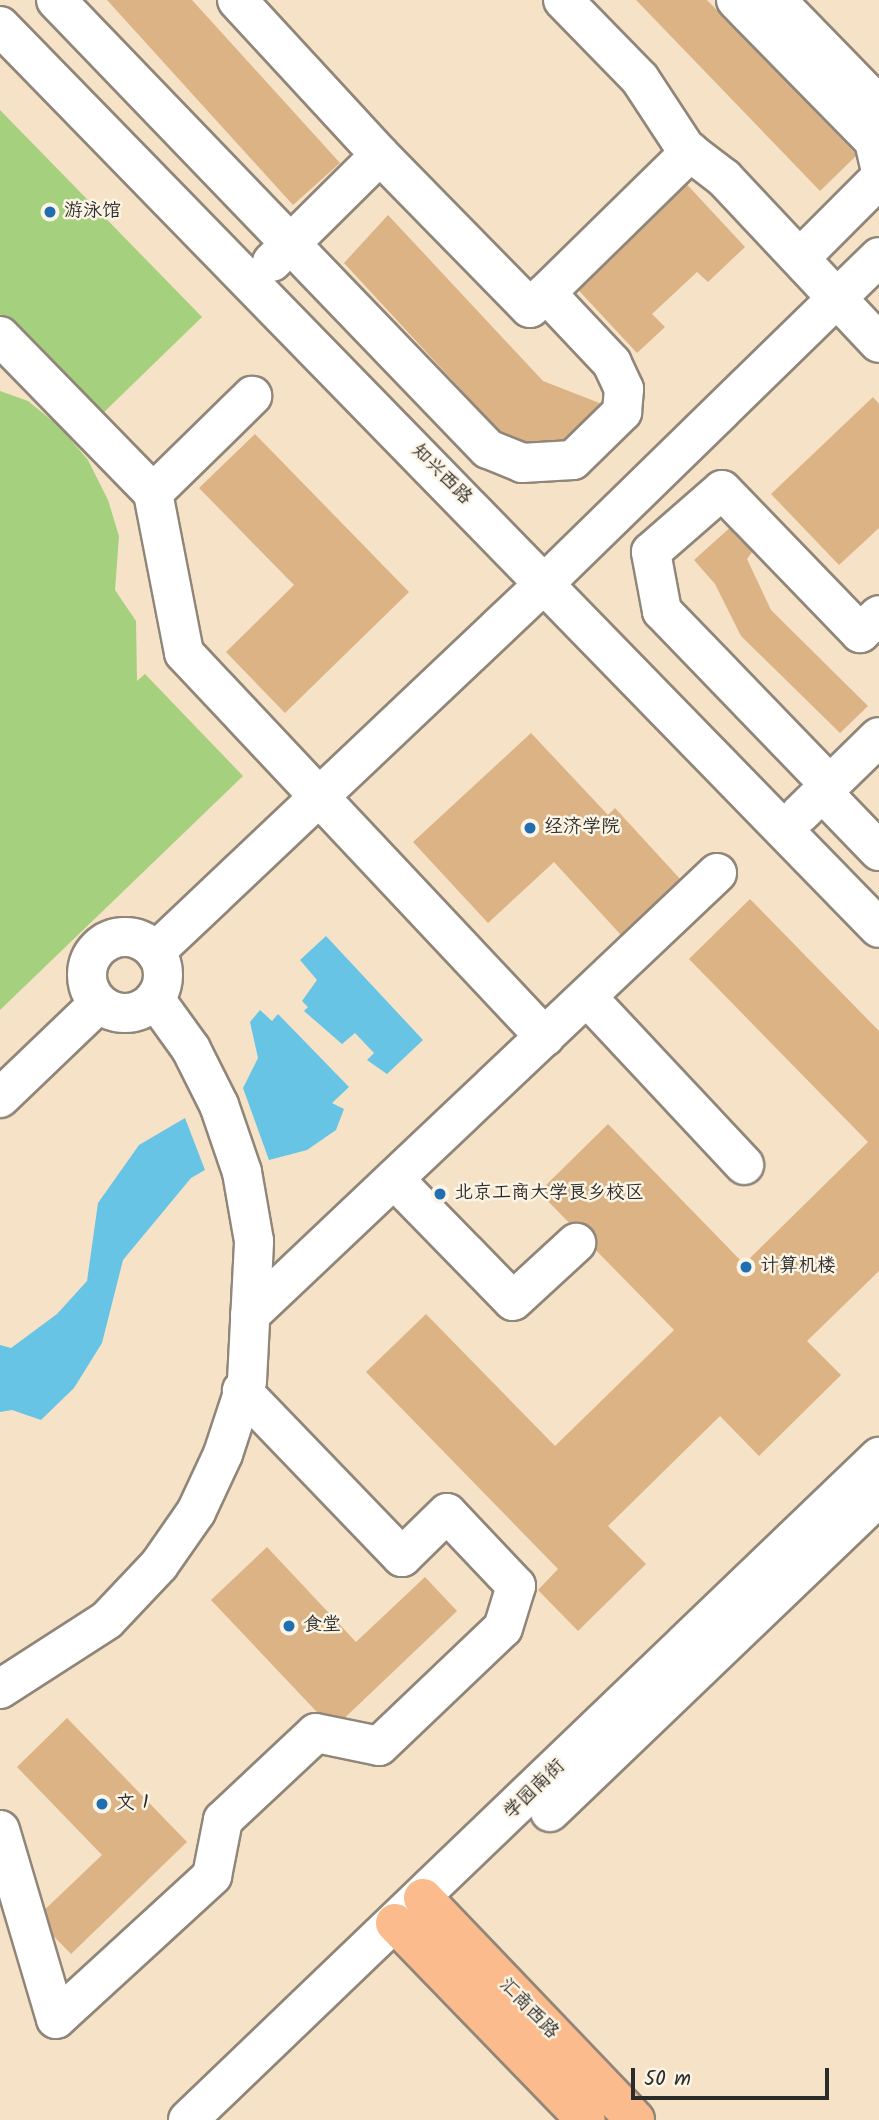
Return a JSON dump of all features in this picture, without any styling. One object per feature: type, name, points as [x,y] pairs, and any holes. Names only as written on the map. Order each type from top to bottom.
[{"type":"main road","name":"汇商西路","points":[[417,1919],[586,2120]]},
{"type":"main road","name":"汇商西路","points":[[417,1919],[635,2120]]},
{"type":"street","points":[[56,0],[281,253],[488,449],[522,463],[573,460],[622,412],[624,390],[612,363],[546,293]]},
{"type":"street","points":[[237,0],[380,155],[530,308],[690,152]]},
{"type":"street","points":[[563,0],[639,79],[690,152],[724,178],[879,343]]},
{"type":"street","points":[[736,0],[874,141],[879,163]]},
{"type":"street","points":[[797,8],[879,106]]},
{"type":"street","name":"知兴西路","points":[[0,26],[546,582],[879,928]]},
{"type":"street","points":[[281,253],[380,155]]},
{"type":"street","points":[[800,258],[879,179]]},
{"type":"street","points":[[155,952],[546,582],[879,257]]},
{"type":"street","points":[[0,336],[153,493],[184,653],[545,1037]]},
{"type":"street","points":[[153,493],[252,397]]},
{"type":"street","points":[[873,634],[722,490],[651,552],[662,611],[817,797],[879,851]]},
{"type":"street","points":[[817,797],[879,737]]},
{"type":"street","points":[[250,1315],[716,873]]},
{"type":"street","points":[[122,936],[146,943],[155,952],[163,975],[155,999],[134,1012],[121,1013],[99,1003],[87,981],[91,956],[99,946],[122,936]]},
{"type":"street","points":[[587,997],[744,1165]]},
{"type":"street","points":[[0,1689],[107,1620],[159,1564],[196,1512],[223,1454],[242,1391],[254,1241],[242,1172],[219,1105],[191,1049],[155,999]]},
{"type":"street","points":[[0,1098],[99,1003]]},
{"type":"street","points":[[394,1180],[513,1301],[576,1242]]},
{"type":"street","points":[[0,1830],[56,2019],[212,1877],[223,1820],[316,1733],[379,1746],[503,1628],[516,1586],[447,1513],[402,1557],[242,1391]]},
{"type":"street","name":"学园南街","points":[[227,2120],[417,1919],[879,1457]]},
{"type":"street","name":"学园南街","points":[[188,2120],[666,1704],[879,1496]]},
{"type":"green space","name":"游泳馆","points":[[0,110],[202,317],[100,416],[0,314]]},
{"type":"green space","points":[[0,391],[28,401],[59,426],[88,460],[108,500],[119,536],[115,590],[136,621],[137,681],[145,674],[243,776],[0,1010]]},
{"type":"water","points":[[326,936],[423,1040],[387,1074],[367,1060],[374,1053],[355,1033],[342,1044],[304,1011],[308,1007],[302,1001],[317,980],[300,960]]},
{"type":"water","points":[[260,1010],[272,1021],[278,1014],[349,1087],[332,1103],[344,1109],[336,1130],[307,1150],[269,1160],[243,1088],[258,1058],[250,1022]]},
{"type":"water","points":[[185,1118],[205,1170],[191,1178],[123,1260],[102,1343],[74,1388],[41,1420],[12,1410],[0,1412],[0,1345],[11,1348],[57,1314],[87,1281],[98,1203],[139,1145]]},
{"type":"building","points":[[107,0],[192,0],[340,163],[293,205]]},
{"type":"building","points":[[636,0],[707,0],[857,155],[820,191]]},
{"type":"building","points":[[680,177],[745,247],[708,282],[697,272],[652,314],[665,327],[637,353],[569,280]]},
{"type":"building","points":[[388,215],[543,381],[602,404],[553,453],[512,445],[344,263]]},
{"type":"building","points":[[873,397],[879,404],[879,528],[839,565],[771,494]]},
{"type":"building","points":[[255,434],[409,592],[285,713],[226,652],[294,585],[199,488]]},
{"type":"building","points":[[734,524],[755,548],[747,559],[771,610],[868,706],[840,733],[741,636],[715,584],[694,560]]},
{"type":"building","name":"经济学院","points":[[531,733],[608,815],[615,808],[681,880],[621,935],[554,862],[488,923],[413,842]]},
{"type":"building","name":"计算机楼","points":[[750,899],[879,1031],[879,1271],[807,1341],[841,1375],[759,1456],[720,1416],[608,1526],[646,1564],[578,1631],[538,1590],[558,1569],[366,1372],[426,1314],[555,1446],[674,1330],[539,1192],[608,1124],[744,1264],[868,1142],[689,959]]},
{"type":"building","name":"食堂","points":[[267,1547],[356,1642],[425,1577],[457,1611],[333,1729],[211,1600]]},
{"type":"building","name":"文 1","points":[[67,1718],[187,1842],[71,1954],[36,1918],[102,1855],[17,1767]]},
{"type":"place","name":"游泳馆","points":[[50,212]]},
{"type":"place","name":"经济学院","points":[[530,828]]},
{"type":"place","name":"北京工商大学良乡校区","points":[[440,1194]]},
{"type":"place","name":"计算机楼","points":[[746,1267]]},
{"type":"place","name":"食堂","points":[[289,1626]]},
{"type":"place","name":"文 1","points":[[102,1804]]}]
